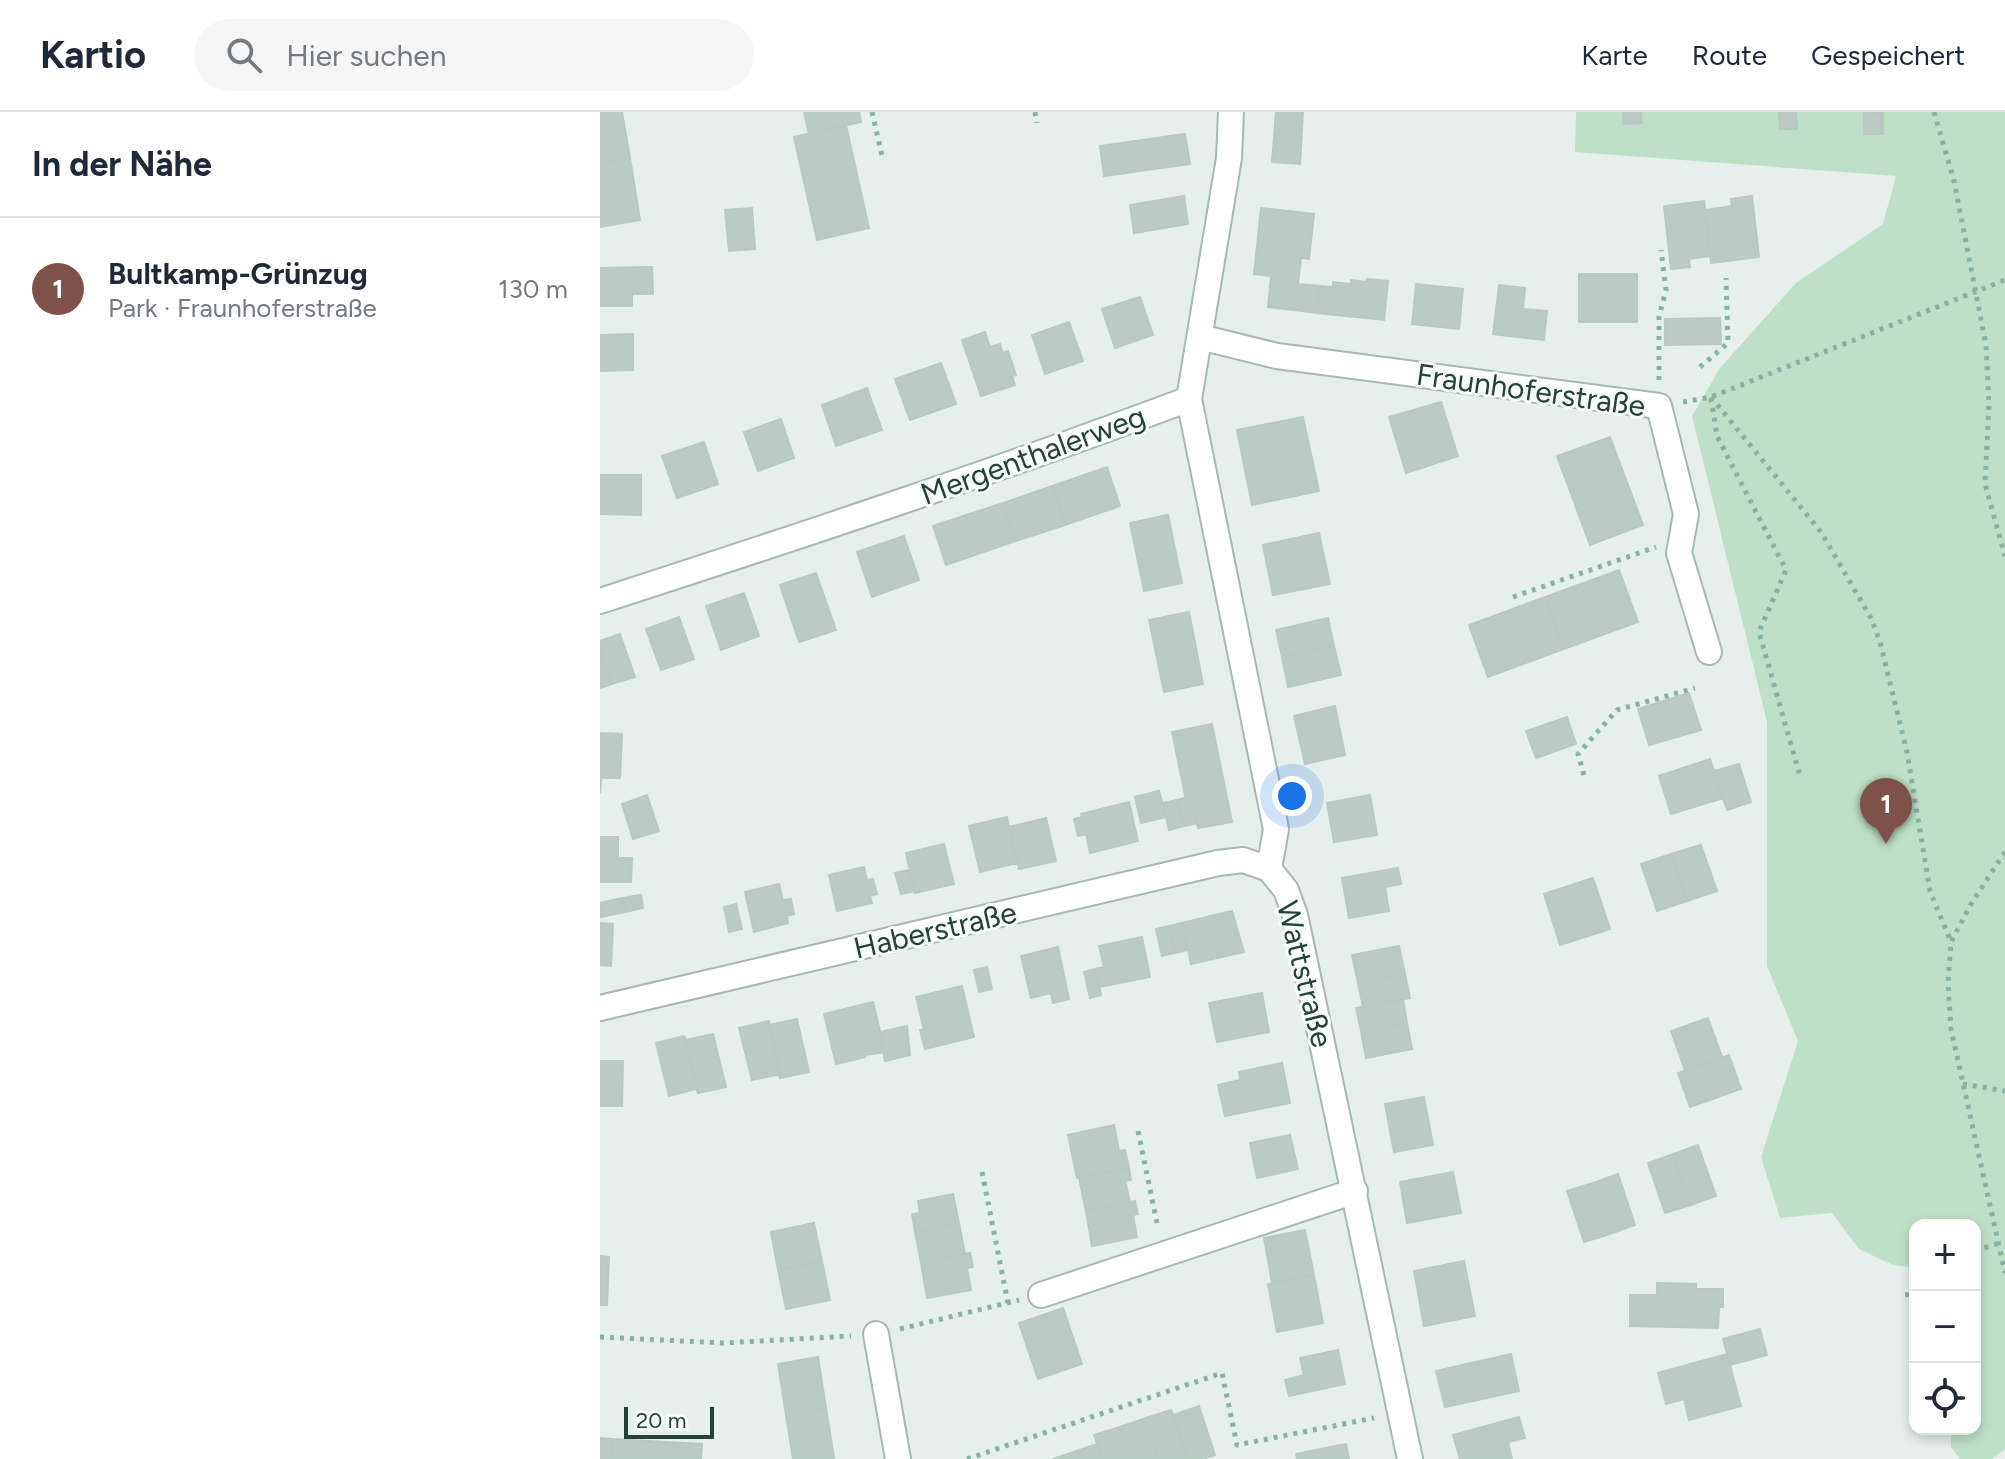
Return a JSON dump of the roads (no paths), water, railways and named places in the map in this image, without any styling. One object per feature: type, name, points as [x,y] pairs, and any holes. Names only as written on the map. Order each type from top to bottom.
[{"type":"street","points":[[1189,399],[1229,158],[1231,112]]},
{"type":"street","name":"Fraunhoferstraße","points":[[1200,337],[1277,356],[1659,406],[1686,514],[1679,553],[1709,652]]},
{"type":"street","name":"Mergenthalerweg","points":[[600,601],[900,503],[1189,399]]},
{"type":"street","name":"Wattstraße","points":[[1189,399],[1276,829],[1269,869],[1286,890],[1295,915],[1410,1459]]},
{"type":"street","name":"Haberstraße","points":[[600,1008],[1218,863],[1243,860],[1269,869]]},
{"type":"street","points":[[1041,1295],[1355,1191]]},
{"type":"street","points":[[876,1334],[898,1459]]},
{"type":"place","name":"Bultkamp-Grünzug","points":[[1886,844]]}]
